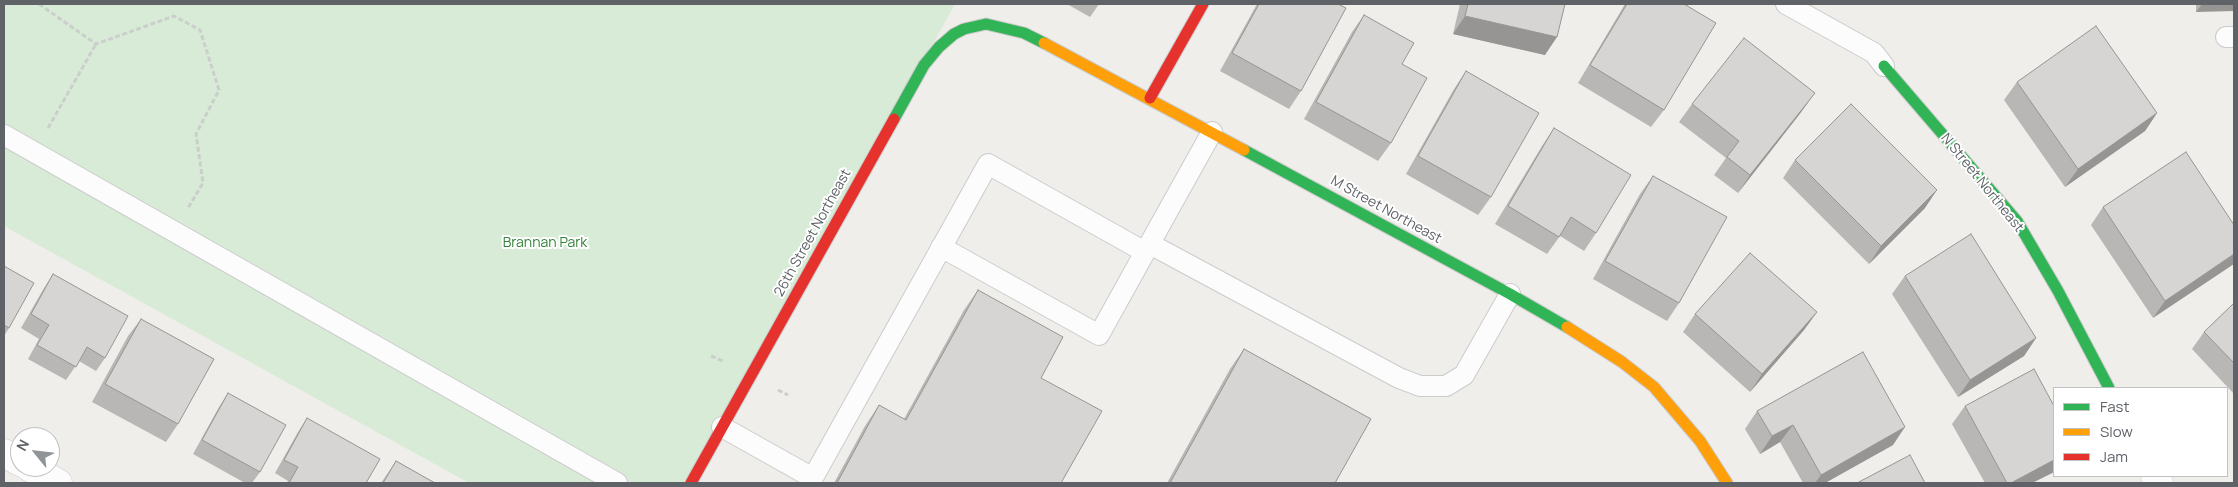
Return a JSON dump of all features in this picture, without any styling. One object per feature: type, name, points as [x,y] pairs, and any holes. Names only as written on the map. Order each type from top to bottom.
[{"type":"street","points":[[1150,98],[1203,4]]},
{"type":"street","name":"M Street Northeast","points":[[986,24],[1010,28],[1036,38],[1510,294],[1580,335],[1622,362],[1654,387],[1700,441],[1727,483]]},
{"type":"street","name":"26th Street Northeast","points":[[691,483],[924,65],[939,47],[954,34],[964,29],[986,24]]},
{"type":"street","name":"N Street Northeast","points":[[1884,66],[2017,221],[2058,292],[2108,387]]},
{"type":"lane","points":[[1786,4],[1874,53],[1884,66]]},
{"type":"lane","points":[[941,247],[1099,335],[1212,132]]},
{"type":"lane","points":[[4,135],[617,483]]},
{"type":"lane","points":[[722,427],[811,481],[988,164],[1399,378],[1420,386],[1446,386],[1464,375],[1510,294]]},
{"type":"path","points":[[39,4],[96,44]]},
{"type":"path","points":[[34,152],[96,44],[174,16],[200,30],[219,90],[196,134],[203,183],[174,232]]},
{"type":"path","points":[[711,356],[726,362]]},
{"type":"green space","name":"Brannan Park","points":[[4,4],[955,4],[691,483],[469,483],[4,226]]},
{"type":"building","points":[[1259,4],[1338,4],[1346,8],[1301,91],[1232,53]]},
{"type":"building","points":[[1468,4],[1565,4],[1557,37],[1465,16]]},
{"type":"building","points":[[1627,4],[1684,4],[1716,23],[1664,110],[1590,65]]},
{"type":"building","points":[[1364,15],[1414,43],[1402,64],[1427,78],[1391,143],[1316,102]]},
{"type":"building","points":[[2096,26],[2157,113],[2078,169],[2017,82]]},
{"type":"building","points":[[1744,38],[1815,93],[1750,175],[1727,157],[1739,141],[1692,104]]},
{"type":"building","points":[[1466,71],[1539,113],[1491,197],[1418,156]]},
{"type":"building","points":[[1851,104],[1937,190],[1881,246],[1795,160]]},
{"type":"building","points":[[1554,128],[1631,175],[1596,233],[1571,217],[1559,237],[1508,206]]},
{"type":"building","points":[[2186,152],[2234,225],[2234,254],[2165,301],[2103,207]]},
{"type":"building","points":[[1653,176],[1727,217],[1679,303],[1605,261]]},
{"type":"building","points":[[1971,234],[2036,338],[1970,380],[1905,276]]},
{"type":"building","points":[[1750,253],[1817,312],[1762,374],[1695,314]]},
{"type":"building","points":[[4,266],[34,283],[9,328],[4,325]]},
{"type":"building","points":[[53,274],[128,316],[105,358],[87,347],[76,367],[37,345],[49,325],[31,314]]},
{"type":"building","points":[[978,290],[1063,337],[1041,378],[1102,411],[1061,483],[837,483],[879,405],[906,420]]},
{"type":"building","points":[[2234,303],[2234,363],[2204,332]]},
{"type":"building","points":[[141,319],[214,359],[178,424],[105,384]]},
{"type":"building","points":[[1244,349],[1371,419],[1335,483],[1170,483]]},
{"type":"building","points":[[1863,352],[1905,427],[1821,475],[1793,425],[1772,436],[1757,411]]},
{"type":"building","points":[[2034,369],[2053,404],[2053,461],[2011,483],[2007,483],[1965,406]]},
{"type":"building","points":[[228,393],[286,425],[260,472],[202,440]]},
{"type":"building","points":[[307,418],[380,459],[366,483],[289,483],[298,467],[284,460]]},
{"type":"building","points":[[1910,455],[1925,483],[1857,483]]},
{"type":"building","points":[[396,461],[435,483],[383,483]]},
{"type":"traffic: fast","points":[[894,119],[924,65],[939,47],[954,34],[964,29],[986,24],[1024,33],[1044,43]]},
{"type":"traffic: fast","points":[[1884,66],[2017,221],[2058,291],[2108,387]]},
{"type":"traffic: fast","points":[[1244,150],[1510,294],[1567,327]]},
{"type":"traffic: slow","points":[[1044,43],[1244,150]]},
{"type":"traffic: slow","points":[[1567,327],[1622,362],[1654,387],[1700,441],[1727,483]]},
{"type":"traffic: jam","points":[[1150,98],[1203,4]]},
{"type":"traffic: jam","points":[[691,483],[894,119]]}]
